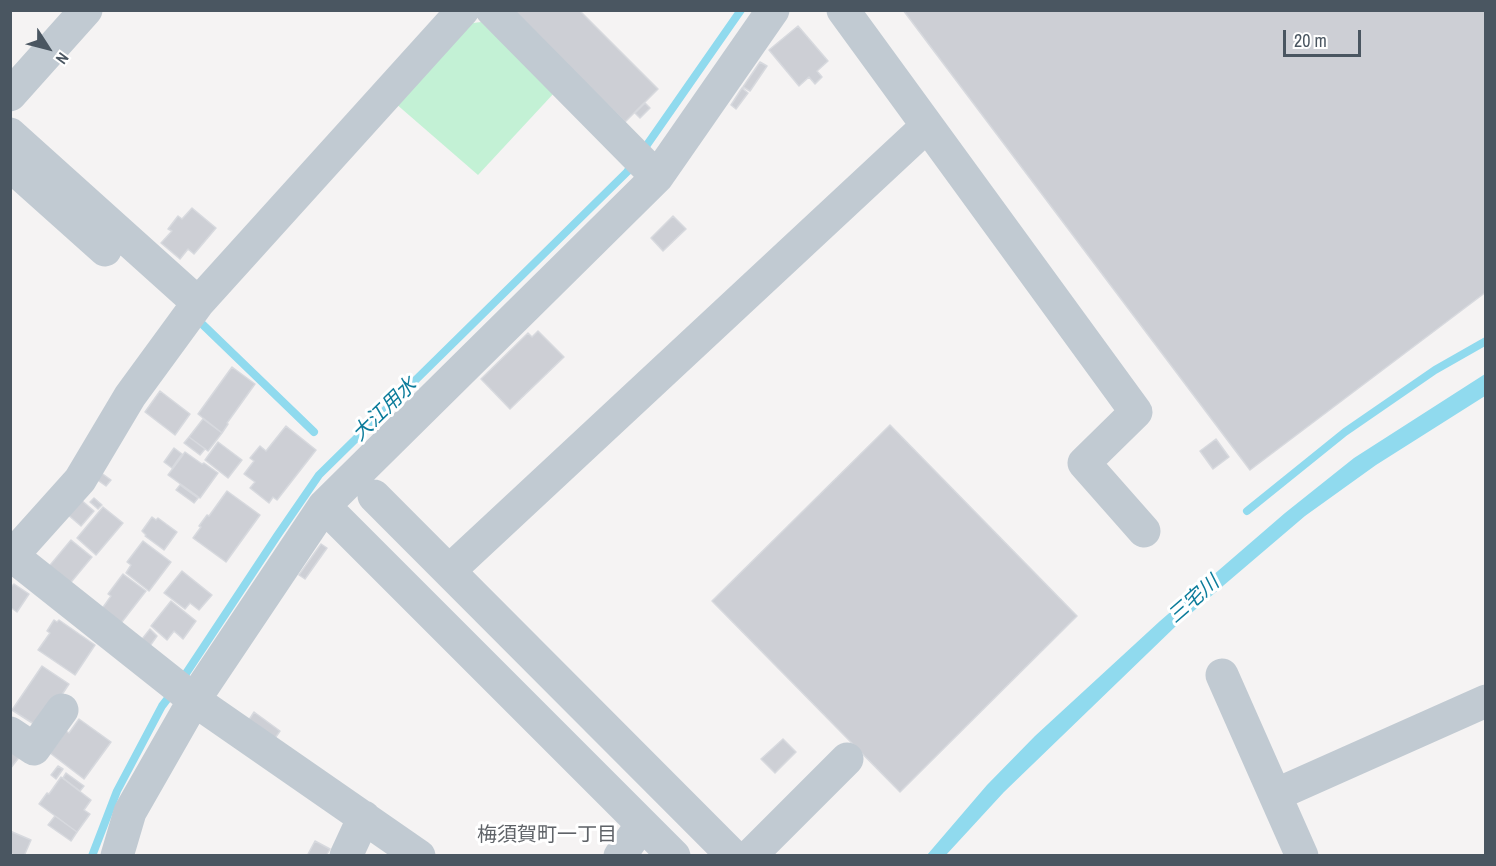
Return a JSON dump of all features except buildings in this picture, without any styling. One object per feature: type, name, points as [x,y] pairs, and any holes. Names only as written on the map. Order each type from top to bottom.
[{"type":"street","points":[[10,95],[86,10]]},
{"type":"street","points":[[419,855],[183,691],[11,556],[80,480],[130,396],[191,312],[463,10]]},
{"type":"street","points":[[492,10],[645,165]]},
{"type":"street","points":[[117,855],[130,812],[183,691],[324,506],[645,165],[773,10]]},
{"type":"street","points":[[843,10],[1136,412],[1084,463],[1144,531]]},
{"type":"street","points":[[449,571],[927,126]]},
{"type":"street","points":[[10,134],[191,312]]},
{"type":"street","points":[[10,165],[191,312]]},
{"type":"street","points":[[374,496],[733,855]]},
{"type":"street","points":[[324,506],[674,855]]},
{"type":"street","points":[[1221,675],[1302,855]]},
{"type":"street","points":[[1275,795],[1485,701]]},
{"type":"street","points":[[10,733],[34,749],[62,710]]},
{"type":"street","points":[[750,855],[847,759]]},
{"type":"street","points":[[346,855],[364,818]]},
{"type":"street","points":[[620,855],[642,824]]},
{"type":"green space","points":[[481,22],[555,92],[478,175],[395,103],[466,24]]},
{"type":"water","name":"三宅川","points":[[1485,374],[1485,396],[1376,465],[1305,516],[1176,626],[1004,792],[946,855],[927,855],[987,785],[1035,736],[1160,621],[1285,513],[1354,458]]},
{"type":"waterway","name":"大江用水","points":[[642,152],[741,10]]},
{"type":"waterway","name":"大江用水","points":[[181,681],[319,475],[633,164]]},
{"type":"waterway","points":[[199,321],[314,432]]},
{"type":"waterway","points":[[1247,511],[1345,432],[1435,370],[1486,341]]},
{"type":"waterway","name":"大江用水","points":[[92,856],[117,791],[162,706],[172,693]]},
{"type":"district","name":"梅須賀町一丁目","points":[[547,836]]}]
